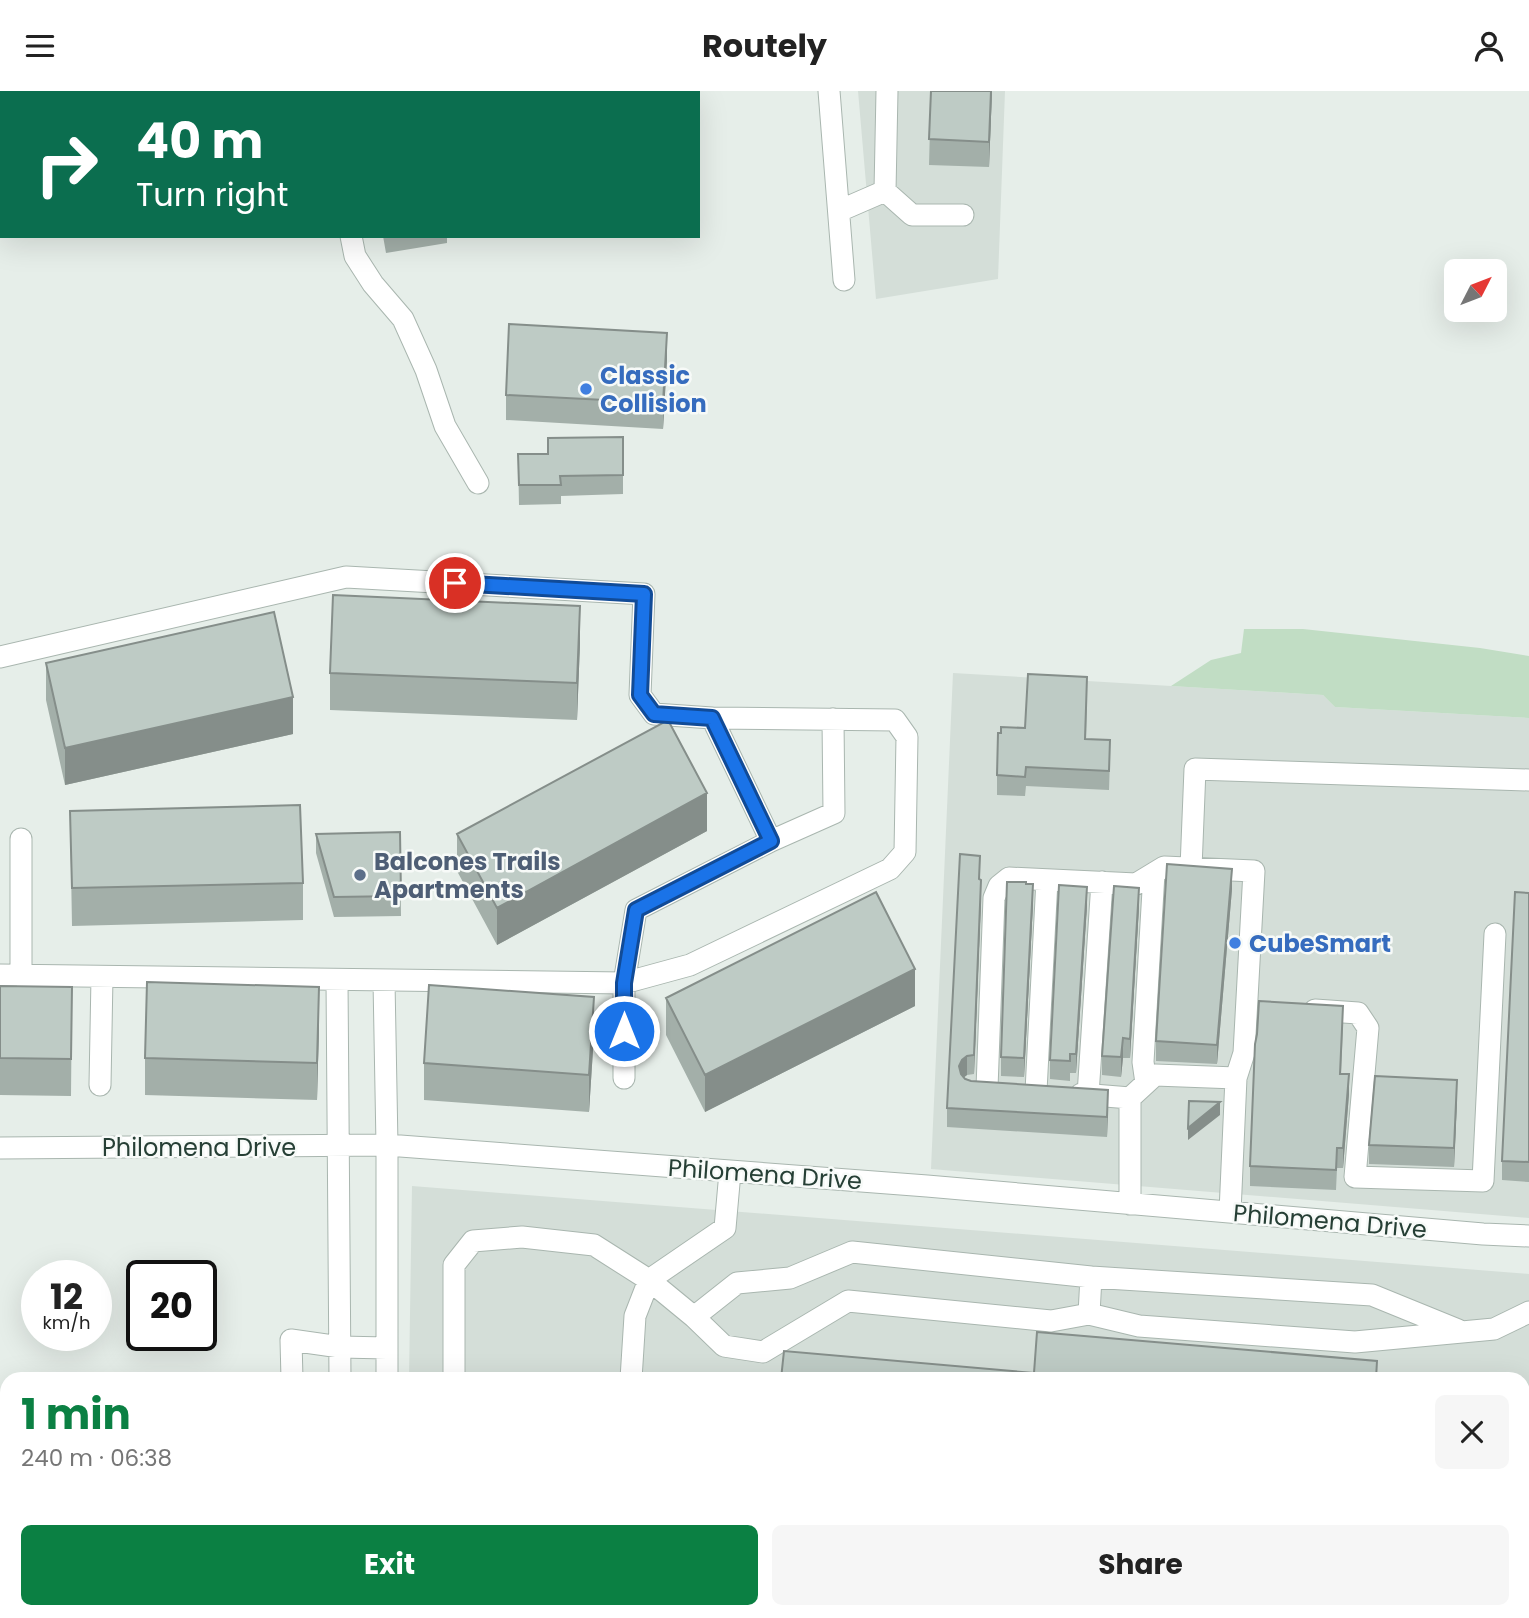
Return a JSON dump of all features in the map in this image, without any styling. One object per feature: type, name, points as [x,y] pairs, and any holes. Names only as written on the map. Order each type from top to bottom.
[{"type":"street","points":[[829,91],[844,281]]},
{"type":"street","points":[[887,91],[885,191],[912,215],[963,215]]},
{"type":"street","points":[[839,211],[885,191]]},
{"type":"street","points":[[351,238],[355,256],[373,284],[403,319],[426,370],[445,426],[478,483]]},
{"type":"street","points":[[0,657],[346,577],[644,594],[640,695],[654,714],[712,718],[895,720],[907,737],[905,852],[890,869],[690,965],[624,983],[11,976],[21,839]]},
{"type":"street","points":[[712,718],[771,841]]},
{"type":"street","points":[[624,1078],[624,983],[636,910],[771,841],[834,813],[833,719]]},
{"type":"street","points":[[1191,868],[1195,769],[1529,780]]},
{"type":"street","points":[[1130,1098],[979,1087],[994,898],[999,886],[1009,878],[1136,884],[1164,867],[1254,871],[1254,1006],[1236,1078],[1230,1212]]},
{"type":"street","points":[[1146,1083],[1143,1062],[1154,873]]},
{"type":"street","points":[[1047,880],[1049,1092]]},
{"type":"street","points":[[1088,1095],[1102,883]]},
{"type":"street","points":[[1289,1009],[1358,1013],[1368,1028],[1355,1177],[1483,1181],[1495,934]]},
{"type":"street","points":[[100,1084],[102,977]]},
{"type":"street","points":[[337,980],[340,1372]]},
{"type":"street","points":[[384,981],[387,1372]]},
{"type":"street","points":[[1130,1204],[1130,1098],[1155,1075],[1236,1078]]},
{"type":"street","name":"Philomena Drive","points":[[0,1147],[387,1145],[1529,1236]]},
{"type":"street","points":[[631,1372],[635,1317],[649,1280],[724,1228],[730,1171]]},
{"type":"street","points":[[454,1372],[454,1265],[473,1241],[522,1237],[594,1245],[649,1280],[724,1346],[763,1352],[848,1301],[1051,1321],[1088,1314],[1139,1326],[1355,1342],[1494,1329],[1529,1312]]},
{"type":"street","points":[[694,1317],[737,1283],[790,1278],[852,1252],[1091,1276],[1372,1295],[1463,1332]]},
{"type":"street","points":[[1088,1314],[1091,1276]]},
{"type":"street","points":[[292,1372],[291,1340],[340,1347],[387,1348]]},
{"type":"shaded area","points":[[858,91],[1005,91],[998,279],[876,299]]},
{"type":"shaded area","name":"CubeSmart","points":[[953,673],[1323,695],[1335,707],[1529,718],[1529,1218],[931,1169]]},
{"type":"shaded area","points":[[412,1186],[1529,1274],[1529,1372],[409,1372]]},
{"type":"green space","points":[[1244,629],[1303,629],[1480,648],[1529,656],[1529,718],[1335,707],[1323,695],[1171,686],[1211,660],[1241,653]]},
{"type":"building","points":[[931,91],[991,91],[989,142],[929,139]]},
{"type":"building","name":"Classic Collision","points":[[509,324],[667,333],[663,403],[506,395]]},
{"type":"building","points":[[623,437],[623,475],[560,476],[561,485],[519,485],[518,454],[548,454],[548,438]]},
{"type":"building","points":[[333,595],[580,606],[577,683],[330,673]]},
{"type":"building","points":[[274,612],[293,697],[65,748],[46,663]]},
{"type":"building","points":[[1028,674],[1087,677],[1085,739],[1110,740],[1109,771],[1026,767],[1025,777],[997,775],[998,733],[1001,733],[1001,727],[1025,728]]},
{"type":"building","points":[[668,720],[707,793],[497,908],[457,834]]},
{"type":"building","points":[[300,805],[303,883],[72,888],[70,811]]},
{"type":"building","name":"Balcones Trails Apartments","points":[[400,832],[401,896],[334,897],[316,834]]},
{"type":"building","points":[[960,854],[980,856],[981,880],[974,1055],[962,1060],[959,1066],[961,1074],[971,1081],[1108,1090],[1107,1117],[947,1108]]},
{"type":"building","points":[[1167,864],[1232,869],[1217,1045],[1156,1041]]},
{"type":"building","points":[[1007,882],[1033,884],[1024,1058],[1001,1057]]},
{"type":"building","points":[[1059,885],[1087,887],[1076,1054],[1070,1054],[1070,1061],[1050,1060]]},
{"type":"building","points":[[1114,886],[1139,888],[1130,1039],[1123,1038],[1121,1057],[1102,1056]]},
{"type":"building","points":[[876,892],[915,969],[705,1075],[666,998]]},
{"type":"building","points":[[1515,892],[1529,893],[1529,1162],[1502,1161]]},
{"type":"building","points":[[147,982],[319,987],[317,1063],[145,1058]]},
{"type":"building","points":[[429,985],[594,997],[589,1075],[424,1063]]},
{"type":"building","points":[[0,986],[72,987],[71,1059],[0,1058]]},
{"type":"building","points":[[1259,1001],[1343,1006],[1340,1074],[1349,1074],[1343,1148],[1337,1148],[1336,1170],[1250,1166]]},
{"type":"building","points":[[1375,1076],[1457,1080],[1454,1148],[1369,1145]]},
{"type":"building","points":[[1189,1101],[1220,1102],[1188,1128]]},
{"type":"building","points":[[1037,1332],[1377,1361],[1376,1372],[1034,1372]]},
{"type":"building","points":[[784,1351],[1023,1372],[782,1372]]},
{"type":"place","name":"Classic Collision","points":[[586,389]]},
{"type":"place","name":"Balcones Trails Apartments","points":[[360,875]]},
{"type":"place","name":"CubeSmart","points":[[1235,943]]},
{"type":"route","points":[[455,583],[644,594],[640,695],[654,714],[712,718],[771,841],[636,910],[624,983],[624,1031]]}]
